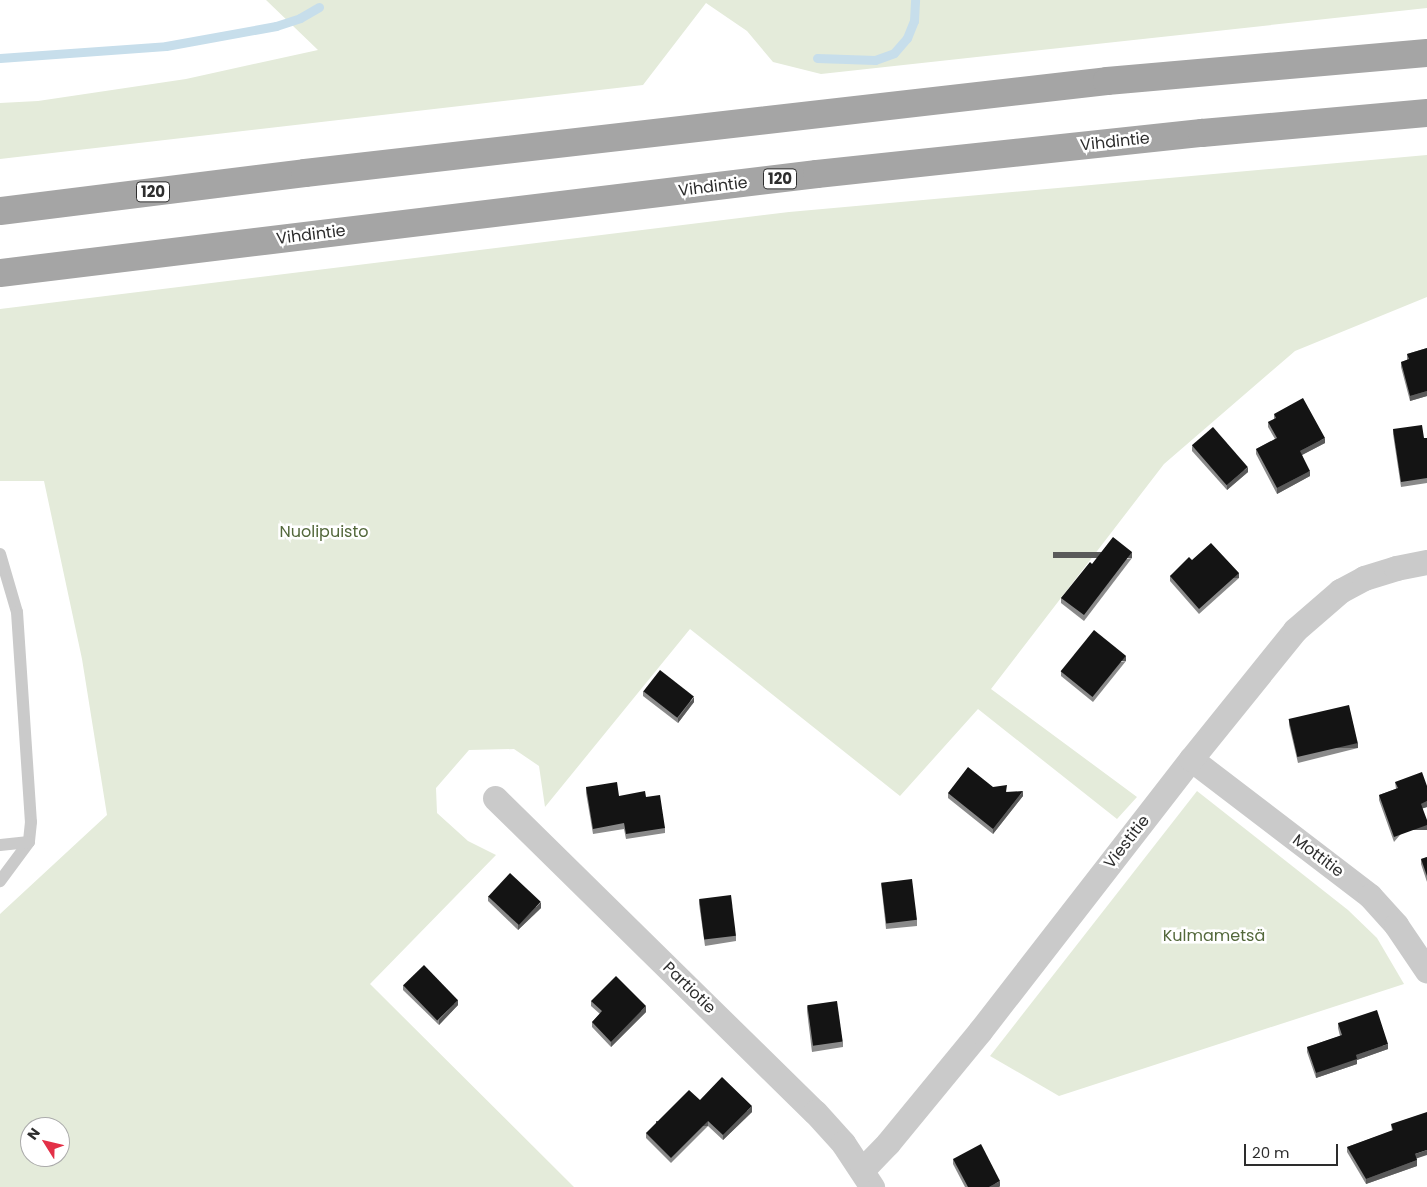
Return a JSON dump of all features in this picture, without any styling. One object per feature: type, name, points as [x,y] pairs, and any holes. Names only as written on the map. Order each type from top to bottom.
[{"type":"main road","name":"120","points":[[0,211],[305,173],[1107,81],[1427,53]]},
{"type":"main road","name":"Vihdintie","points":[[0,272],[817,174],[1202,133],[1427,113]]},
{"type":"street","name":"Viestitie","points":[[867,1178],[888,1143],[980,1031],[1191,759],[1295,630],[1340,591],[1364,578],[1396,568],[1427,562]]},
{"type":"street","name":"Mottitie","points":[[1191,759],[1370,896],[1396,925],[1427,970]]},
{"type":"street","name":"Partiotie","points":[[494,798],[815,1112],[843,1143],[867,1178]]},
{"type":"lane","points":[[0,554],[17,612],[31,822],[29,842],[0,881]]},
{"type":"lane","points":[[0,845],[29,842]]},
{"type":"green space","points":[[266,0],[1427,0],[1427,8],[821,74],[773,62],[747,31],[706,3],[643,85],[0,159],[0,103],[38,101],[186,79],[318,50]]},
{"type":"green space","name":"Nuolipuisto","points":[[1427,155],[1427,297],[1295,351],[1164,464],[991,689],[1137,797],[1117,819],[978,709],[900,796],[690,629],[545,807],[539,766],[514,749],[469,750],[436,788],[437,813],[468,841],[496,855],[370,984],[574,1187],[0,1187],[0,914],[107,815],[82,659],[44,481],[0,481],[0,309],[789,212]]},
{"type":"green space","name":"Kulmametsä","points":[[1197,791],[1348,910],[1377,938],[1404,984],[1059,1096],[990,1056]]},
{"type":"building","points":[[1427,348],[1427,391],[1410,396],[1401,362],[1409,359],[1407,354]]},
{"type":"building","points":[[1303,398],[1325,438],[1300,451],[1310,471],[1277,488],[1256,449],[1277,438],[1268,422],[1276,418],[1274,414]]},
{"type":"building","points":[[1422,425],[1424,438],[1427,438],[1427,478],[1401,482],[1393,429]]},
{"type":"building","points":[[1213,427],[1248,467],[1227,485],[1192,445]]},
{"type":"building","points":[[1113,537],[1132,552],[1084,615],[1061,598],[1090,562],[1092,564]]},
{"type":"building","points":[[1211,543],[1239,573],[1199,609],[1170,576],[1189,557],[1192,560]]},
{"type":"building","points":[[1094,630],[1126,656],[1093,697],[1061,671]]},
{"type":"building","points":[[660,670],[694,696],[677,718],[643,691]]},
{"type":"building","points":[[1349,705],[1358,743],[1297,757],[1289,719]]},
{"type":"building","points":[[968,767],[993,787],[1007,785],[1006,792],[1023,791],[993,829],[948,793]]},
{"type":"building","points":[[1422,772],[1427,786],[1427,801],[1421,804],[1427,825],[1394,837],[1379,795],[1398,788],[1395,782]]},
{"type":"building","points":[[617,782],[619,796],[645,791],[646,797],[660,795],[665,828],[626,834],[624,823],[593,829],[586,787]]},
{"type":"building","points":[[1427,857],[1427,876],[1421,859]]},
{"type":"building","points":[[510,873],[541,902],[519,925],[488,896]]},
{"type":"building","points":[[912,879],[917,920],[886,923],[881,883]]},
{"type":"building","points":[[731,895],[736,936],[704,940],[699,899]]},
{"type":"building","points":[[424,965],[458,1000],[437,1020],[403,985]]},
{"type":"building","points":[[616,976],[646,1006],[611,1042],[592,1022],[602,1011],[591,1001]]},
{"type":"building","points":[[837,1001],[843,1042],[813,1046],[807,1005]]},
{"type":"building","points":[[1377,1010],[1388,1044],[1356,1055],[1357,1059],[1316,1073],[1307,1047],[1342,1035],[1338,1023]]},
{"type":"building","points":[[722,1077],[752,1106],[723,1135],[708,1121],[671,1158],[646,1133],[689,1090],[700,1100]]},
{"type":"building","points":[[1427,1112],[1427,1150],[1415,1154],[1417,1160],[1366,1179],[1347,1147],[1393,1130],[1391,1124]]},
{"type":"building","points":[[981,1144],[1000,1181],[989,1187],[968,1187],[953,1159]]},
{"type":"waterway","points":[[817,58],[875,60],[894,53],[907,38],[914,21],[915,0]]},
{"type":"waterway","points":[[0,58],[166,46],[276,26],[300,18],[319,7]]}]
